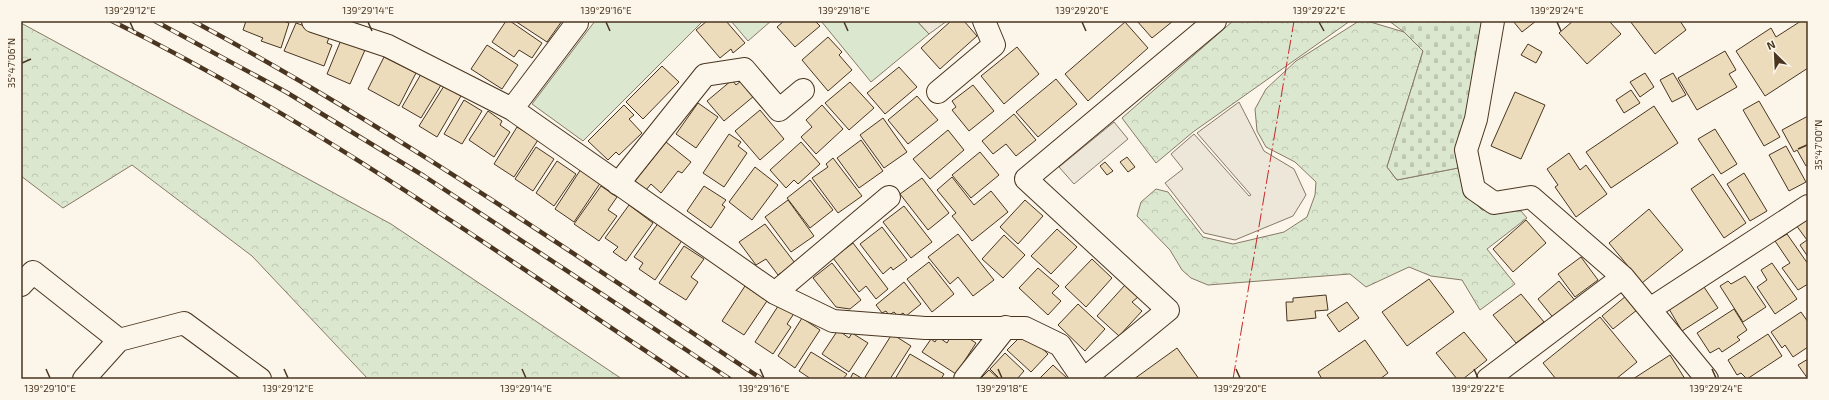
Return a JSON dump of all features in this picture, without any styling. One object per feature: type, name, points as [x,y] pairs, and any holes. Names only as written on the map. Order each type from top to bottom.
[{"type":"street","points":[[313,21],[388,46],[512,109],[775,293],[833,321],[925,328],[1025,328],[1060,345],[1084,379],[1168,310],[1026,179],[1214,21]]},
{"type":"street","points":[[938,92],[994,45],[984,21]]},
{"type":"street","points":[[1493,21],[1476,119],[1466,150],[1474,189],[1494,203],[1532,197],[1622,277],[1707,379]]},
{"type":"street","points":[[512,109],[576,23]]},
{"type":"street","points":[[618,184],[705,75],[744,69],[779,110],[803,90]]},
{"type":"street","points":[[775,293],[889,197]]},
{"type":"street","points":[[1650,309],[1808,206]]},
{"type":"street","points":[[25,273],[119,340]]},
{"type":"street","points":[[1488,379],[1622,277]]},
{"type":"street","points":[[84,379],[119,340],[184,323],[260,379]]},
{"type":"street","points":[[965,379],[1006,327]]},
{"type":"green space","points":[[595,21],[703,21],[583,141],[532,104]]},
{"type":"green space","points":[[731,21],[771,21],[748,41]]},
{"type":"green space","points":[[821,21],[917,21],[929,34],[871,82]]},
{"type":"green space","points":[[1233,21],[1350,21],[1193,132],[1156,163],[1122,118]]},
{"type":"green space","points":[[1359,21],[1367,21],[1404,32],[1423,51],[1387,167],[1397,180],[1458,168],[1465,193],[1482,210],[1521,211],[1527,218],[1487,249],[1515,284],[1480,310],[1462,280],[1431,276],[1409,267],[1366,287],[1350,274],[1208,285],[1191,278],[1182,270],[1170,250],[1137,216],[1141,202],[1156,189],[1168,192],[1203,237],[1233,244],[1284,232],[1307,217],[1315,195],[1316,182],[1295,162],[1266,147],[1257,131],[1255,109],[1266,89],[1296,61]]},
{"type":"green space","points":[[1389,21],[1483,21],[1458,168],[1397,180],[1387,167],[1423,51],[1404,32]]},
{"type":"green space","points":[[21,23],[391,224],[622,379],[368,379],[252,256],[132,165],[63,208],[21,176]]},
{"type":"shaded area","points":[[917,21],[947,21],[929,34]]},
{"type":"shaded area","points":[[1239,102],[1264,151],[1294,169],[1306,195],[1293,216],[1235,240],[1204,233],[1165,183],[1183,169],[1171,154],[1194,134],[1249,196],[1251,195],[1197,133]]},
{"type":"shaded area","points":[[1114,122],[1128,139],[1074,184],[1059,167]]},
{"type":"building","points":[[246,21],[283,21],[289,23],[281,48],[261,41],[263,38],[243,30]]},
{"type":"building","points":[[506,21],[510,21],[542,43],[532,58],[519,50],[514,57],[492,42]]},
{"type":"building","points":[[515,21],[562,21],[547,42]]},
{"type":"building","points":[[707,21],[726,21],[745,43],[733,53],[731,49],[720,58],[696,30]]},
{"type":"building","points":[[784,21],[815,21],[820,26],[795,47],[777,27]]},
{"type":"building","points":[[951,21],[964,21],[977,36],[940,69],[921,48]]},
{"type":"building","points":[[1137,21],[1173,21],[1152,38]]},
{"type":"building","points":[[1513,21],[1536,21],[1522,32]]},
{"type":"building","points":[[1573,21],[1609,21],[1621,34],[1587,64],[1559,33]]},
{"type":"building","points":[[1630,21],[1680,21],[1686,30],[1655,54]]},
{"type":"building","points":[[1801,21],[1808,21],[1808,68],[1765,96],[1736,51],[1771,28],[1776,37]]},
{"type":"building","points":[[1125,22],[1148,48],[1088,101],[1065,74]]},
{"type":"building","points":[[296,23],[330,35],[327,43],[332,45],[324,66],[284,51]]},
{"type":"building","points":[[828,37],[842,52],[839,55],[852,70],[828,91],[802,60]]},
{"type":"building","points":[[341,40],[365,50],[350,84],[327,74]]},
{"type":"building","points":[[1528,44],[1542,52],[1536,63],[1521,55]]},
{"type":"building","points":[[487,45],[518,65],[502,89],[471,69]]},
{"type":"building","points":[[1017,47],[1039,74],[1004,104],[981,76]]},
{"type":"building","points":[[1725,51],[1736,70],[1729,74],[1737,87],[1697,110],[1678,78]]},
{"type":"building","points":[[384,57],[416,73],[399,106],[368,89]]},
{"type":"building","points":[[662,66],[679,82],[643,119],[626,102]]},
{"type":"building","points":[[899,67],[917,87],[885,114],[867,93]]},
{"type":"building","points":[[1645,73],[1654,87],[1640,97],[1630,82]]},
{"type":"building","points":[[1673,73],[1686,95],[1672,102],[1660,80]]},
{"type":"building","points":[[421,74],[441,85],[421,118],[402,107]]},
{"type":"building","points":[[1056,79],[1077,104],[1038,137],[1016,112]]},
{"type":"building","points":[[732,80],[736,85],[741,81],[754,96],[724,121],[707,101]]},
{"type":"building","points":[[850,82],[874,108],[849,130],[825,103]]},
{"type":"building","points":[[973,85],[994,111],[969,131],[952,110],[956,107],[952,101]]},
{"type":"building","points":[[444,86],[461,96],[437,137],[419,126]]},
{"type":"building","points":[[1631,90],[1640,103],[1624,113],[1616,100]]},
{"type":"building","points":[[1515,92],[1545,105],[1521,159],[1491,146]]},
{"type":"building","points":[[917,96],[938,120],[908,144],[888,120]]},
{"type":"building","points":[[464,100],[482,111],[462,144],[444,134]]},
{"type":"building","points":[[1759,101],[1780,137],[1764,146],[1743,110]]},
{"type":"building","points":[[698,103],[718,117],[696,148],[676,134]]},
{"type":"building","points":[[624,105],[634,115],[629,119],[642,133],[619,155],[616,152],[608,160],[588,141]]},
{"type":"building","points":[[822,105],[843,129],[816,154],[801,137],[812,127],[806,120]]},
{"type":"building","points":[[1654,106],[1678,143],[1611,188],[1586,152]]},
{"type":"building","points":[[760,110],[784,139],[760,160],[735,131]]},
{"type":"building","points":[[488,111],[502,121],[500,125],[510,132],[494,157],[469,140]]},
{"type":"building","points":[[1014,114],[1036,140],[1016,156],[1006,144],[993,154],[982,141]]},
{"type":"building","points":[[1808,116],[1808,165],[1806,166],[1797,150],[1794,152],[1782,130]]},
{"type":"building","points":[[883,118],[907,152],[884,168],[860,135]]},
{"type":"building","points":[[517,127],[538,140],[514,177],[494,164]]},
{"type":"building","points":[[1715,129],[1737,164],[1721,174],[1698,139]]},
{"type":"building","points":[[948,130],[964,150],[930,179],[913,159]]},
{"type":"building","points":[[729,134],[741,142],[738,146],[747,153],[724,187],[703,173]]},
{"type":"building","points":[[861,140],[883,171],[859,188],[837,158]]},
{"type":"building","points":[[666,142],[691,162],[682,173],[678,171],[661,193],[651,184],[646,190],[635,181]]},
{"type":"building","points":[[801,142],[820,164],[798,184],[794,180],[786,188],[770,170]]},
{"type":"building","points":[[1786,146],[1806,182],[1789,191],[1769,155]]},
{"type":"building","points":[[536,147],[554,159],[533,191],[515,179]]},
{"type":"building","points":[[980,152],[999,175],[971,198],[952,175]]},
{"type":"building","points":[[1569,153],[1580,170],[1586,165],[1607,194],[1576,217],[1555,187],[1558,185],[1547,169]]},
{"type":"building","points":[[1127,157],[1135,167],[1128,172],[1120,162]]},
{"type":"building","points":[[833,158],[862,196],[838,213],[812,178],[828,167],[826,164]]},
{"type":"building","points":[[557,161],[576,174],[554,206],[536,193]]},
{"type":"building","points":[[1105,162],[1113,171],[1107,175],[1100,166]]},
{"type":"building","points":[[755,167],[778,185],[752,220],[729,202]]},
{"type":"building","points":[[581,169],[601,182],[574,222],[555,209]]},
{"type":"building","points":[[1744,173],[1767,211],[1750,221],[1727,184]]},
{"type":"building","points":[[1713,174],[1746,223],[1724,238],[1691,189]]},
{"type":"building","points":[[952,177],[974,205],[991,191],[1008,212],[972,241],[952,216],[956,213],[937,190]]},
{"type":"building","points":[[922,178],[949,213],[928,230],[900,194]]},
{"type":"building","points":[[810,180],[833,210],[810,228],[787,198]]},
{"type":"building","points":[[601,186],[617,197],[608,210],[617,216],[599,241],[574,224]]},
{"type":"building","points":[[704,186],[726,200],[722,205],[725,207],[711,228],[687,211]]},
{"type":"building","points":[[788,200],[814,236],[791,252],[765,217]]},
{"type":"building","points":[[1025,200],[1043,216],[1018,244],[1000,227]]},
{"type":"building","points":[[629,205],[653,223],[626,261],[613,252],[618,247],[605,238]]},
{"type":"building","points":[[904,206],[932,242],[911,258],[883,222]]},
{"type":"building","points":[[1649,209],[1683,250],[1642,283],[1609,243]]},
{"type":"building","points":[[1808,217],[1808,257],[1800,245],[1807,240],[1796,225]]},
{"type":"building","points":[[1526,220],[1546,243],[1513,272],[1493,249]]},
{"type":"building","points":[[659,222],[683,239],[655,280],[639,269],[643,263],[634,257]]},
{"type":"building","points":[[765,224],[795,263],[778,275],[766,259],[756,265],[739,242]]},
{"type":"building","points":[[882,227],[907,260],[893,270],[891,267],[883,274],[860,244]]},
{"type":"building","points":[[1057,229],[1077,247],[1051,274],[1031,256]]},
{"type":"building","points":[[958,234],[994,280],[973,296],[958,277],[950,284],[928,257]]},
{"type":"building","points":[[1787,234],[1808,264],[1808,284],[1798,290],[1782,268],[1790,263],[1775,241]]},
{"type":"building","points":[[1004,235],[1025,255],[1003,278],[982,259]]},
{"type":"building","points":[[853,243],[888,289],[876,299],[866,286],[859,292],[833,258]]},
{"type":"building","points":[[684,246],[704,259],[691,277],[698,282],[686,300],[659,283]]},
{"type":"building","points":[[1581,257],[1598,280],[1575,297],[1558,274]]},
{"type":"building","points":[[1092,259],[1112,278],[1086,307],[1065,287]]},
{"type":"building","points":[[929,262],[954,294],[932,312],[907,279]]},
{"type":"building","points":[[832,263],[861,300],[850,309],[836,307],[813,278]]},
{"type":"building","points":[[1772,263],[1797,299],[1775,314],[1757,287],[1767,280],[1761,270]]},
{"type":"building","points":[[1038,268],[1059,286],[1052,293],[1061,301],[1048,315],[1019,288]]},
{"type":"building","points":[[1745,276],[1766,307],[1743,322],[1720,286],[1728,281],[1731,284]]},
{"type":"building","points":[[1429,279],[1454,312],[1407,346],[1382,312]]},
{"type":"building","points":[[1559,281],[1577,303],[1555,320],[1538,299]]},
{"type":"building","points":[[904,282],[921,304],[906,316],[903,313],[898,316],[894,312],[889,315],[886,311],[882,313],[876,305]]},
{"type":"building","points":[[1125,285],[1138,297],[1132,302],[1142,311],[1119,336],[1097,316]]},
{"type":"building","points":[[745,286],[767,301],[744,335],[722,321]]},
{"type":"building","points":[[1704,287],[1718,308],[1682,331],[1669,309]]},
{"type":"building","points":[[1521,294],[1544,322],[1516,343],[1493,315]]},
{"type":"building","points":[[1326,295],[1328,310],[1315,311],[1316,318],[1287,321],[1286,302],[1293,302],[1293,298]]},
{"type":"building","points":[[1626,296],[1637,310],[1613,329],[1602,316]]},
{"type":"building","points":[[1347,302],[1359,318],[1339,332],[1327,315]]},
{"type":"building","points":[[780,303],[795,312],[787,324],[791,327],[773,354],[755,342]]},
{"type":"building","points":[[1078,304],[1105,329],[1085,351],[1058,325]]},
{"type":"building","points":[[1734,309],[1747,330],[1737,337],[1740,340],[1722,352],[1719,348],[1710,353],[1697,333]]},
{"type":"building","points":[[1801,312],[1808,322],[1808,347],[1793,357],[1785,345],[1782,348],[1771,332]]},
{"type":"building","points":[[1600,317],[1637,362],[1616,379],[1556,379],[1543,363]]},
{"type":"building","points":[[802,318],[820,330],[795,368],[778,356]]},
{"type":"building","points":[[838,330],[849,338],[852,333],[868,343],[849,372],[822,354]]},
{"type":"building","points":[[1464,332],[1487,360],[1463,379],[1457,379],[1436,353]]},
{"type":"building","points":[[892,334],[911,346],[890,379],[869,379],[865,377]]},
{"type":"building","points":[[962,334],[976,343],[956,374],[922,352],[931,339],[935,342],[938,337],[947,343],[951,336],[958,339]]},
{"type":"building","points":[[1768,334],[1782,356],[1747,379],[1741,373],[1737,375],[1728,360]]},
{"type":"building","points":[[1030,337],[1048,354],[1031,372],[1007,350],[1018,339]]},
{"type":"building","points":[[1365,340],[1388,373],[1380,379],[1322,379],[1318,372]]},
{"type":"building","points":[[1177,348],[1199,379],[1134,379]]},
{"type":"building","points":[[811,352],[847,374],[843,379],[811,379],[799,371]]},
{"type":"building","points":[[1005,353],[1024,371],[1017,379],[1000,379],[990,369]]},
{"type":"building","points":[[910,354],[944,374],[941,379],[895,379]]},
{"type":"building","points":[[1670,355],[1685,379],[1633,379]]},
{"type":"building","points":[[1808,359],[1808,379],[1798,365]]},
{"type":"building","points":[[1053,365],[1068,379],[1039,379]]},
{"type":"building","points":[[989,370],[999,379],[980,379]]},
{"type":"building","points":[[853,373],[863,379],[850,379]]},
{"type":"railway","points":[[112,21],[187,60],[334,145],[476,237],[688,379]]},
{"type":"railway","points":[[155,21],[286,92],[424,176],[730,379]]},
{"type":"railway","points":[[193,21],[267,62],[411,148],[552,239],[762,379]]},
{"type":"power","points":[[1233,379],[1294,21]]}]
